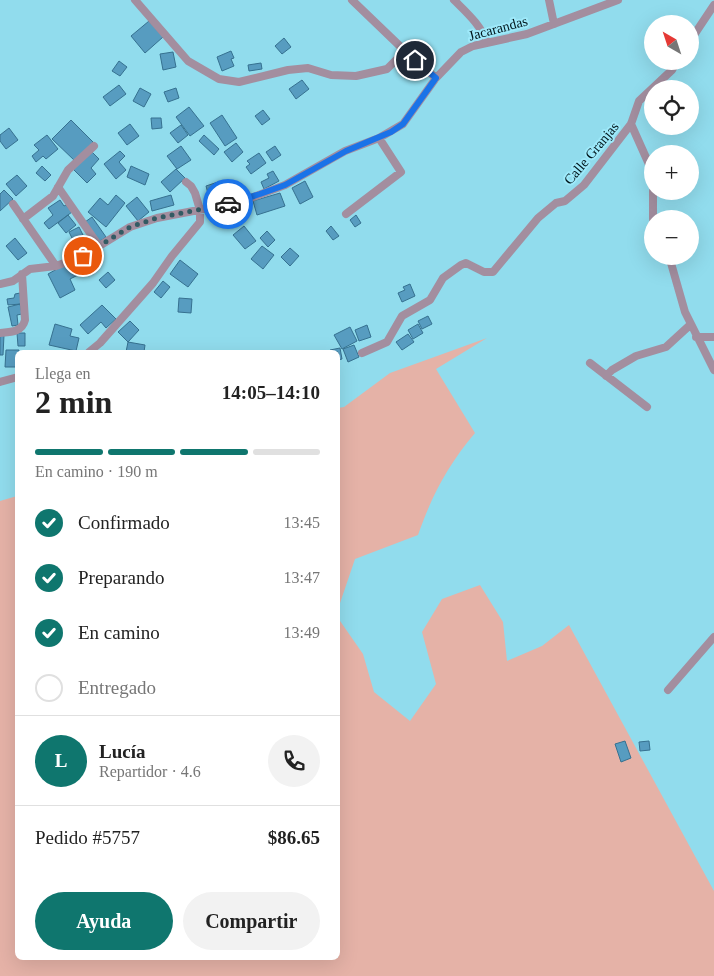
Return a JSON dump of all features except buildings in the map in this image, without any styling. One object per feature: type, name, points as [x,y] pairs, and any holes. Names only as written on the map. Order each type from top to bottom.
[{"type":"street","points":[[135,0],[188,61],[219,79],[239,82],[288,70],[308,68],[331,75],[356,76],[387,69],[404,51]]},
{"type":"street","points":[[352,0],[404,51],[436,78]]},
{"type":"street","points":[[454,0],[479,26],[487,43]]},
{"type":"street","points":[[549,0],[554,24]]},
{"type":"street","name":"Jacarandas","points":[[0,284],[13,281],[30,269],[56,266],[83,256],[130,227],[157,218],[240,202],[277,188],[346,151],[379,138],[403,124],[436,78],[461,52],[473,46],[527,34],[618,0]]},
{"type":"street","points":[[699,28],[714,5]]},
{"type":"street","name":"Calle Granjas","points":[[362,353],[387,342],[402,316],[430,300],[443,278],[461,265],[466,263],[484,272],[493,272],[538,218],[556,204],[566,201],[584,185],[631,124],[639,101],[672,70]]},
{"type":"street","points":[[631,124],[644,153]]},
{"type":"street","points":[[346,214],[400,172],[379,138]]},
{"type":"street","points":[[23,219],[53,196],[68,170],[94,146]]},
{"type":"street","points":[[91,350],[100,343],[153,283],[200,222],[200,210],[195,193],[186,182]]},
{"type":"street","points":[[58,187],[99,246]]},
{"type":"street","points":[[13,204],[56,266]]},
{"type":"street","points":[[672,265],[690,325],[714,370]]},
{"type":"street","points":[[0,333],[19,330],[24,326],[22,274]]},
{"type":"street","points":[[606,376],[612,370],[636,356],[666,347],[690,325]]},
{"type":"street","points":[[696,337],[714,337]]},
{"type":"street","points":[[590,363],[646,407]]},
{"type":"street","points":[[0,382],[15,378]]},
{"type":"street","points":[[668,690],[714,637]]},
{"type":"shaded area","points":[[487,338],[436,369],[475,433],[442,481],[418,535],[355,559],[340,603],[340,408],[344,407],[390,373]]},
{"type":"shaded area","points":[[15,497],[15,960],[340,960],[340,621],[363,654],[374,692],[410,721],[436,684],[422,632],[442,599],[480,585],[503,622],[507,661],[542,646],[569,625],[714,891],[714,976],[0,976],[0,501]]},
{"type":"way so far","points":[[83,256],[130,227],[157,218],[228,204]]},
{"type":"route","points":[[228,204],[240,202],[285,185],[346,151],[379,138],[403,124],[436,78],[415,60]]}]
